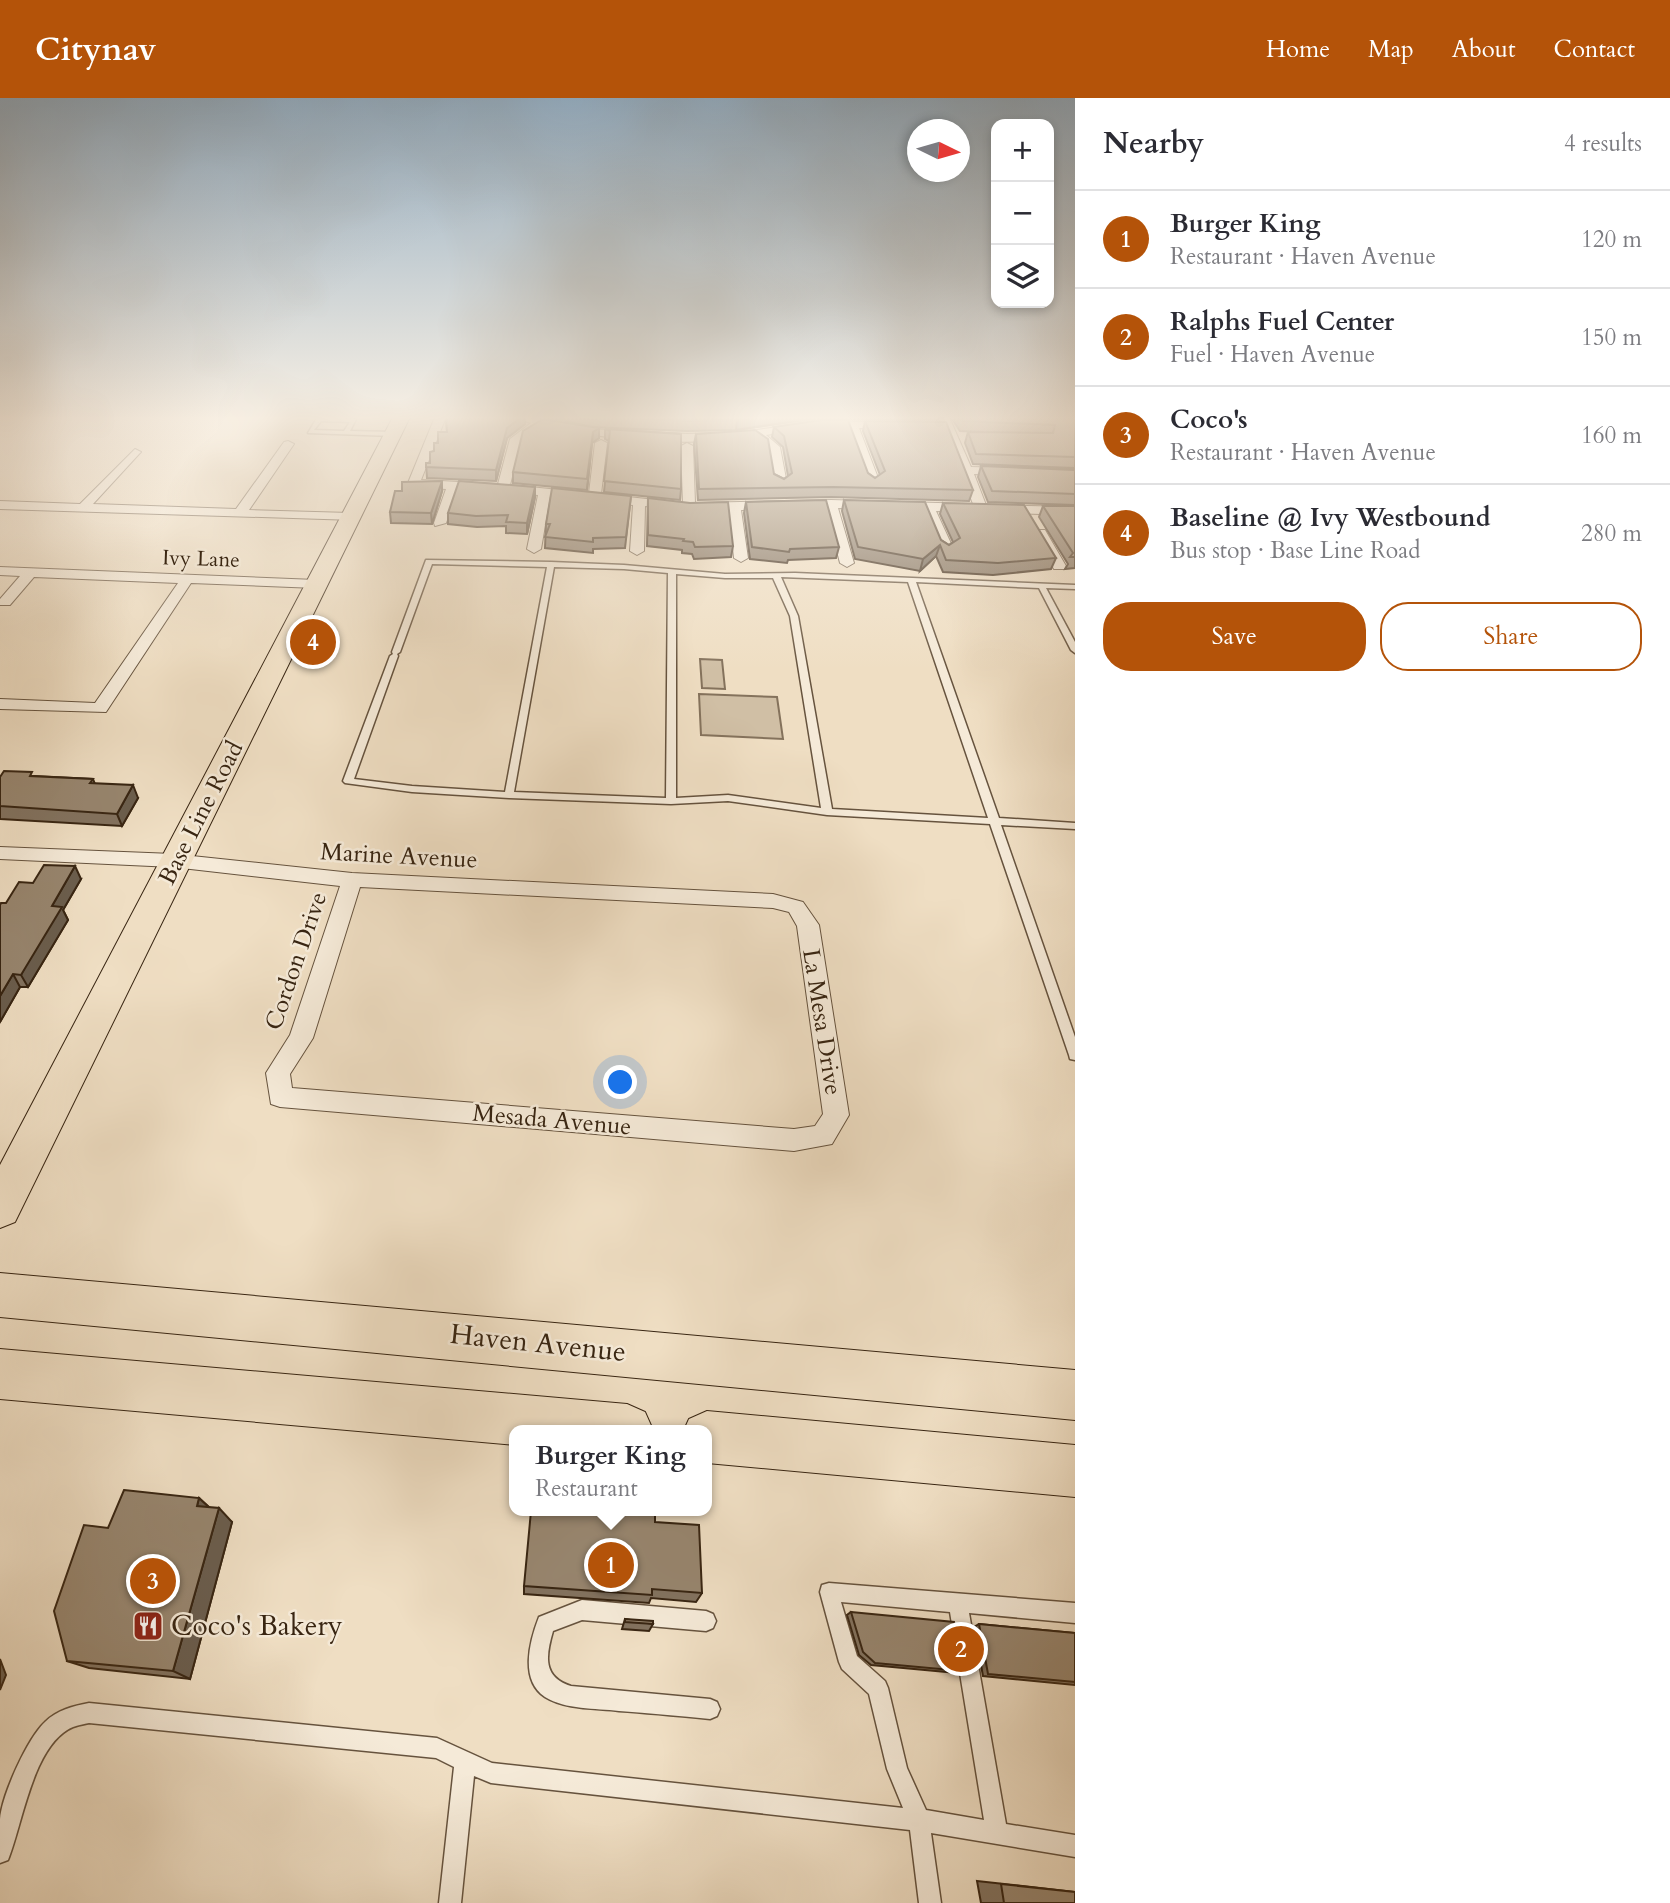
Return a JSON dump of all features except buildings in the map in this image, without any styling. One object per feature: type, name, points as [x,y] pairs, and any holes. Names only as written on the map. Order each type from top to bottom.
[{"type":"main road","name":"Base Line Road","points":[[0,1208],[358,501]]},
{"type":"main road","name":"Haven Avenue","points":[[0,1295],[561,1344],[765,1368],[1075,1395]]},
{"type":"main road","points":[[0,1374],[571,1425]]},
{"type":"main road","points":[[712,1437],[1075,1471]]},
{"type":"street","points":[[83,508],[89,501]]},
{"type":"street","points":[[240,513],[248,501]]},
{"type":"street","points":[[440,523],[448,501]]},
{"type":"street","points":[[534,549],[543,501]]},
{"type":"street","points":[[614,501],[735,508],[831,504],[1075,511]]},
{"type":"street","points":[[689,501],[689,507]]},
{"type":"street","points":[[979,501],[981,508]]},
{"type":"street","points":[[637,551],[639,504]]},
{"type":"street","points":[[831,504],[847,563]]},
{"type":"street","points":[[0,505],[350,517]]},
{"type":"street","points":[[928,506],[947,550]]},
{"type":"street","points":[[735,508],[741,558]]},
{"type":"street","points":[[1026,510],[1058,557]]},
{"type":"street","name":"Ivy Lane","points":[[0,571],[316,584]]},
{"type":"street","points":[[5,601],[30,573]]},
{"type":"street","points":[[0,704],[100,708],[187,579]]},
{"type":"street","name":"Marine Avenue","points":[[2,856],[177,862],[229,866],[290,876],[773,901],[796,907]]},
{"type":"street","name":"Cordon Drive","points":[[280,1097],[278,1073],[301,1038],[352,880]]},
{"type":"street","name":"La Mesa Drive","points":[[796,907],[808,925],[836,1115],[823,1136]]},
{"type":"street","name":"Mesada Avenue","points":[[280,1097],[794,1140],[823,1136]]},
{"type":"lane","points":[[1075,587],[911,579],[672,573],[551,564],[429,562],[348,781],[412,789],[509,795],[671,801],[729,798],[827,812],[1075,826]]},
{"type":"lane","points":[[509,795],[551,564]]},
{"type":"lane","points":[[671,801],[672,573]]},
{"type":"lane","points":[[776,575],[794,616],[827,812]]},
{"type":"lane","points":[[911,579],[1075,1055]]},
{"type":"lane","points":[[1041,585],[1075,650]]},
{"type":"lane","points":[[930,1903],[919,1820],[897,1769],[878,1688],[849,1662],[830,1592],[1075,1613]]},
{"type":"lane","points":[[958,1603],[997,1833]]},
{"type":"lane","points":[[706,1621],[582,1610],[546,1624],[539,1640],[538,1660],[542,1677],[551,1689],[571,1696],[710,1709]]},
{"type":"lane","points":[[0,1852],[39,1744],[58,1721],[80,1713],[437,1748],[491,1773],[919,1820],[1075,1846]]},
{"type":"lane","points":[[450,1903],[465,1762]]},
{"type":"shaded area","points":[[700,659],[722,660],[725,689],[702,688]]},
{"type":"shaded area","points":[[699,694],[777,697],[783,739],[701,735]]},
{"type":"place","name":"Baseline @ Ivy Westbound","points":[[313,642]]},
{"type":"place","name":"Burger King","points":[[611,1565]]},
{"type":"place","name":"Coco's","points":[[153,1581]]},
{"type":"place","name":"Coco's Bakery","points":[[148,1626]]},
{"type":"place","name":"Ralphs Fuel Center","points":[[961,1649]]}]
